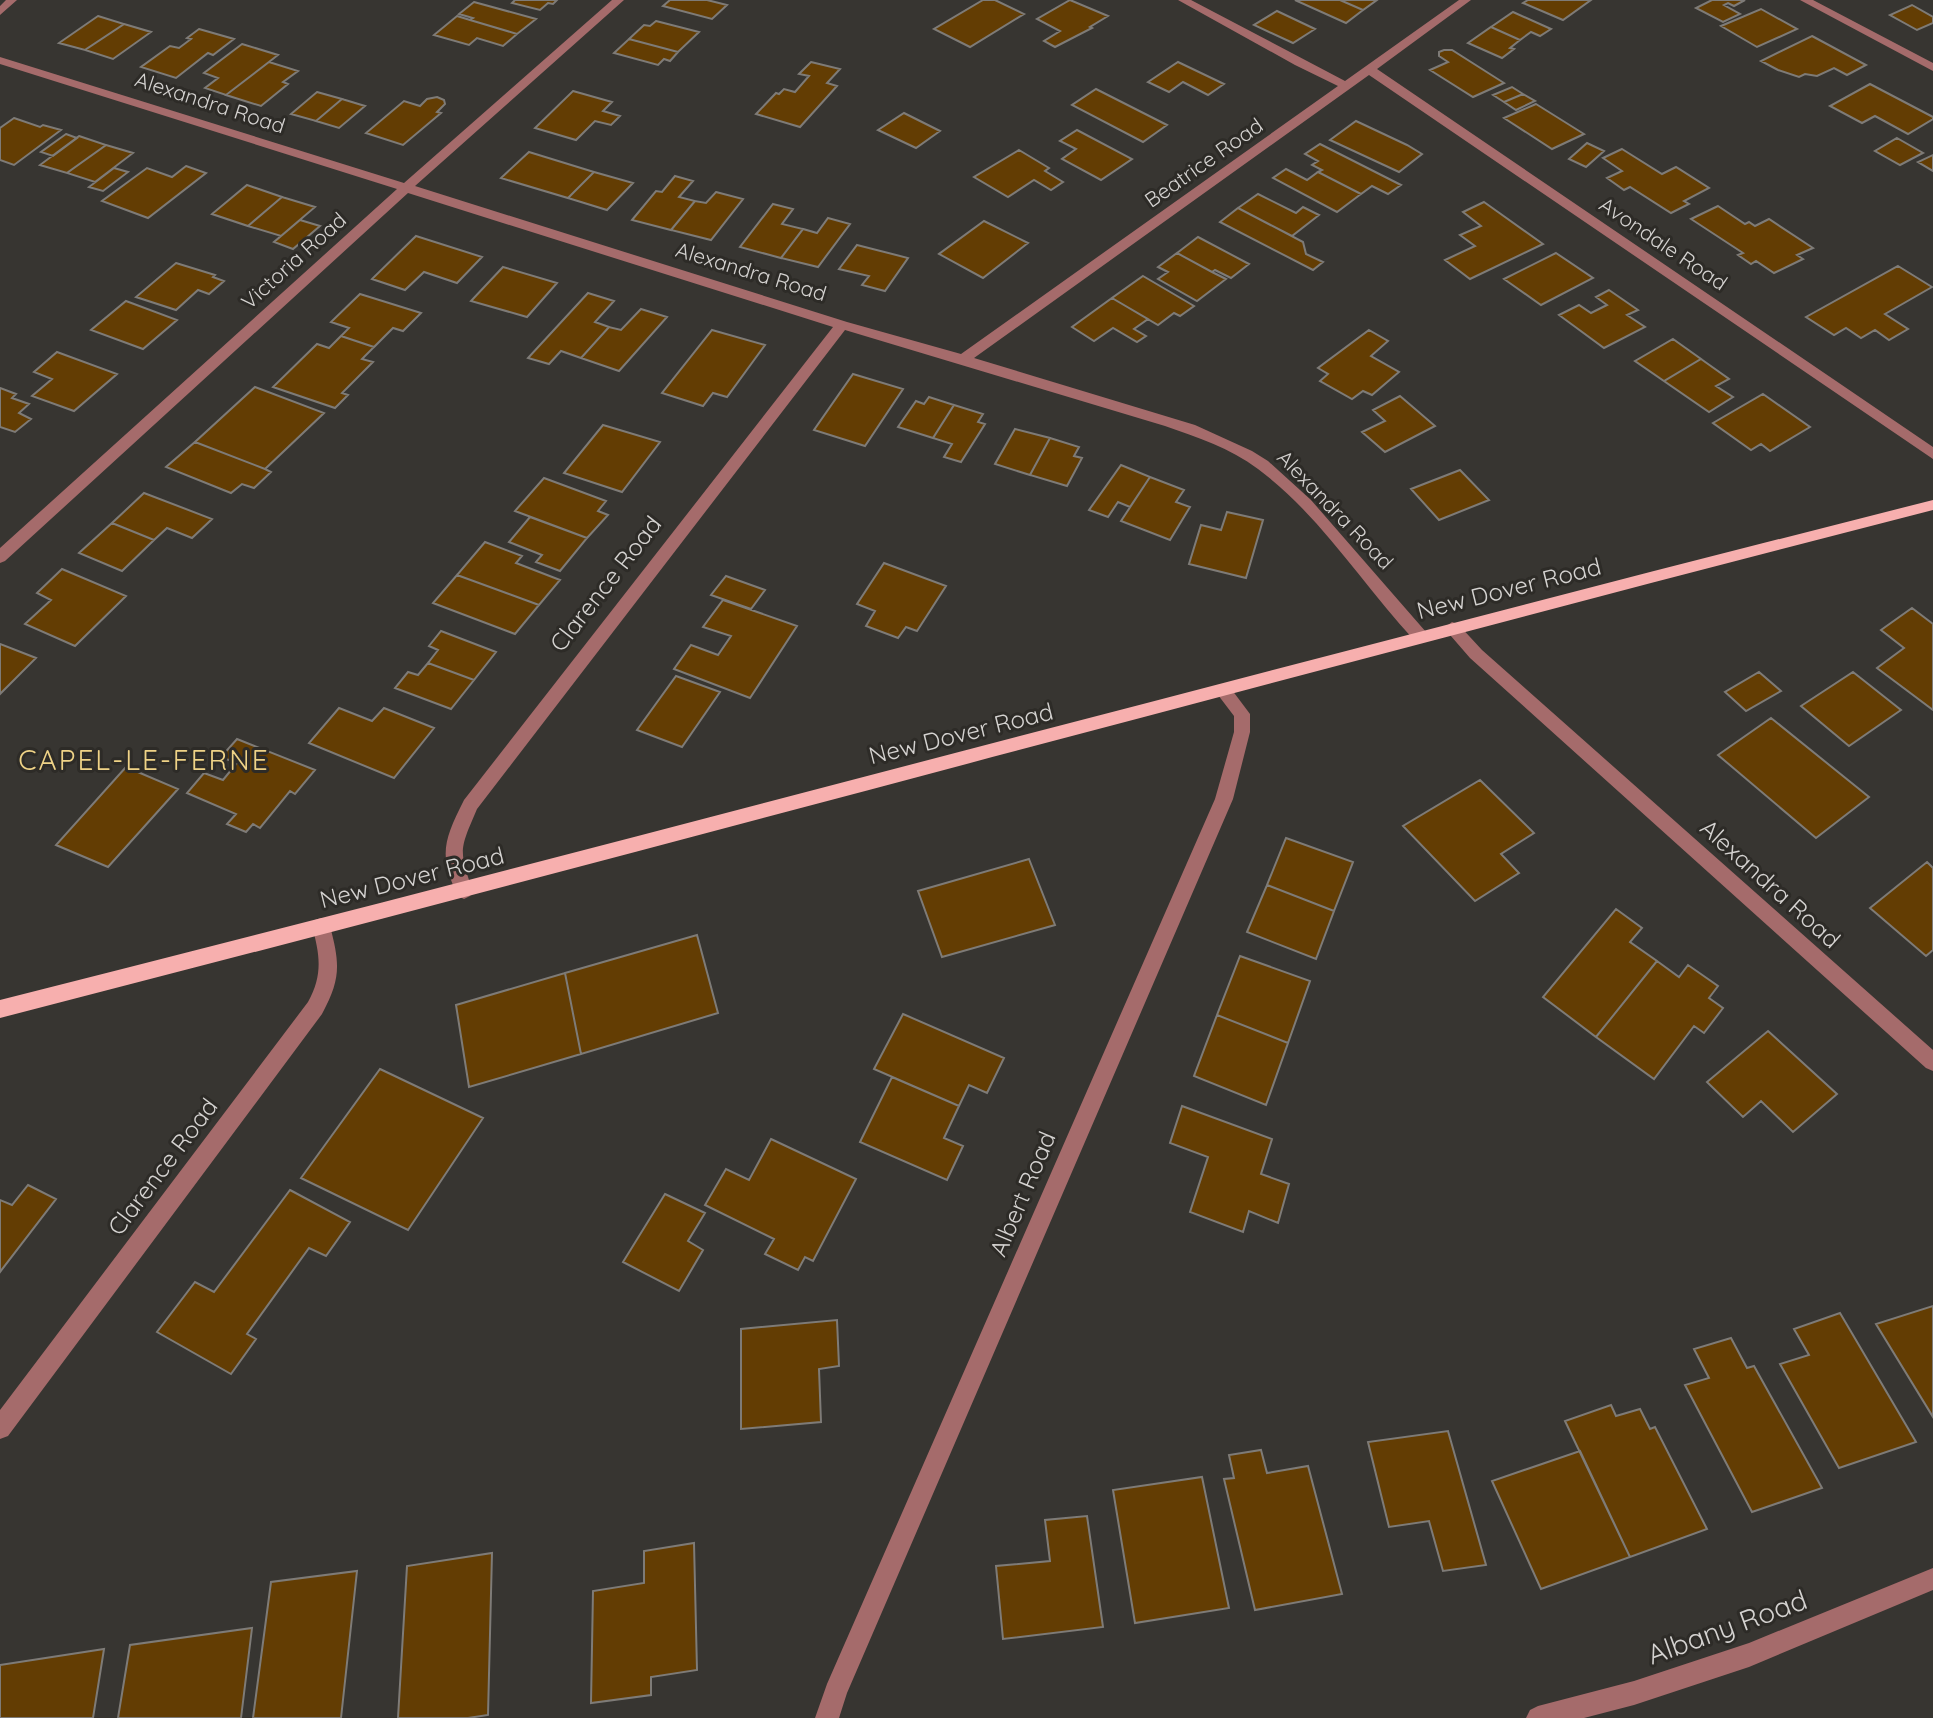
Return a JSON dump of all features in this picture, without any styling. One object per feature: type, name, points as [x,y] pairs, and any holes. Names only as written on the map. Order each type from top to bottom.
[{"type":"main road","name":"New Dover Road","points":[[0,1009],[464,891],[1223,691],[1420,636],[1933,505]]},
{"type":"street","points":[[0,12],[12,0]]},
{"type":"street","name":"Victoria Road","points":[[0,556],[406,188],[619,0]]},
{"type":"street","points":[[1183,0],[1345,85]]},
{"type":"street","name":"Beatrice Road","points":[[964,359],[1466,0]]},
{"type":"street","points":[[1805,0],[1933,68]]},
{"type":"street","name":"Alexandra Road","points":[[0,60],[842,325],[964,359],[1172,424],[1248,455],[1283,484],[1338,541],[1398,614],[1420,636]]},
{"type":"street","name":"Avondale Road","points":[[1369,69],[1933,454]]},
{"type":"street","name":"Clarence Road","points":[[464,891],[453,857],[457,835],[470,805],[842,325]]},
{"type":"street","name":"Alexandra Road","points":[[1452,628],[1476,654],[1933,1062]]},
{"type":"street","name":"Albert Road","points":[[827,1718],[835,1692],[1224,799],[1242,732],[1242,715],[1223,691]]},
{"type":"street","name":"Clarence Road","points":[[0,1428],[315,1008],[329,982],[331,970],[321,926]]},
{"type":"street","name":"Albany Road","points":[[1538,1718],[1634,1693],[1749,1655],[1933,1579]]},
{"type":"building","points":[[515,0],[557,0],[540,10],[512,3]]},
{"type":"building","points":[[670,0],[707,0],[727,5],[712,19],[663,6]]},
{"type":"building","points":[[983,0],[995,0],[1024,14],[970,47],[934,29]]},
{"type":"building","points":[[1070,0],[1108,16],[1090,27],[1092,28],[1055,47],[1044,41],[1060,31],[1037,19]]},
{"type":"building","points":[[1295,0],[1340,0],[1363,10],[1346,23]]},
{"type":"building","points":[[1340,0],[1377,0],[1363,10]]},
{"type":"building","points":[[1528,0],[1591,0],[1563,20],[1523,3]]},
{"type":"building","points":[[1712,0],[1745,0],[1734,6],[1728,3],[1724,5],[1740,14],[1723,22],[1696,8]]},
{"type":"building","points":[[474,2],[536,19],[517,34],[459,14]]},
{"type":"building","points":[[1912,5],[1933,17],[1933,23],[1917,30],[1890,15]]},
{"type":"building","points":[[1761,9],[1797,29],[1757,47],[1721,26]]},
{"type":"building","points":[[1277,11],[1315,29],[1293,43],[1254,25]]},
{"type":"building","points":[[1513,12],[1551,29],[1540,36],[1531,32],[1520,40],[1491,27]]},
{"type":"building","points":[[98,16],[124,24],[85,50],[59,43]]},
{"type":"building","points":[[457,16],[517,34],[503,46],[477,38],[469,45],[434,35]]},
{"type":"building","points":[[656,21],[699,32],[678,52],[629,39],[644,25],[650,26]]},
{"type":"building","points":[[124,24],[151,32],[113,59],[85,50]]},
{"type":"building","points":[[1491,27],[1520,40],[1510,48],[1514,49],[1502,58],[1468,43]]},
{"type":"building","points":[[199,29],[234,39],[213,55],[208,53],[176,78],[141,67],[170,46],[179,48]]},
{"type":"building","points":[[1812,36],[1866,65],[1847,75],[1834,68],[1817,76],[1805,74],[1799,77],[1761,61]]},
{"type":"building","points":[[629,39],[678,52],[670,61],[664,59],[658,65],[614,53]]},
{"type":"building","points":[[242,44],[278,55],[226,95],[205,88],[218,78],[204,73]]},
{"type":"building","points":[[1452,50],[1504,83],[1473,97],[1430,70],[1448,62],[1439,56],[1439,52]]},
{"type":"building","points":[[269,62],[298,71],[283,82],[288,84],[261,106],[226,95]]},
{"type":"building","points":[[811,62],[840,69],[827,83],[837,86],[800,127],[756,114],[776,93],[779,94],[784,89],[795,92],[809,76],[799,74]]},
{"type":"building","points":[[1178,62],[1224,84],[1208,95],[1183,82],[1169,92],[1148,82]]},
{"type":"building","points":[[1870,84],[1933,119],[1908,134],[1875,116],[1862,123],[1830,106]]},
{"type":"building","points":[[1512,87],[1523,94],[1504,102],[1493,95]]},
{"type":"building","points":[[1096,89],[1167,125],[1143,142],[1072,105]]},
{"type":"building","points":[[573,91],[612,102],[603,111],[620,116],[611,125],[595,121],[576,140],[535,128]]},
{"type":"building","points":[[317,92],[342,99],[316,121],[291,114]]},
{"type":"building","points":[[1523,94],[1535,101],[1516,110],[1504,102]]},
{"type":"building","points":[[437,97],[444,100],[445,104],[437,112],[441,113],[403,145],[366,133],[404,101],[420,106],[427,99]]},
{"type":"building","points":[[342,99],[365,106],[339,128],[316,121]]},
{"type":"building","points":[[1536,104],[1584,134],[1552,149],[1504,118]]},
{"type":"building","points":[[904,113],[940,131],[916,148],[878,130]]},
{"type":"building","points":[[14,118],[40,127],[43,125],[61,130],[14,165],[0,160],[0,128]]},
{"type":"building","points":[[1356,121],[1422,154],[1399,172],[1330,140]]},
{"type":"building","points":[[1077,130],[1132,159],[1101,180],[1062,159],[1076,149],[1060,141]]},
{"type":"building","points":[[66,134],[77,138],[53,156],[41,152]]},
{"type":"building","points":[[79,136],[106,145],[67,173],[40,165]]},
{"type":"building","points":[[1897,138],[1923,153],[1900,165],[1875,151]]},
{"type":"building","points":[[1587,143],[1604,151],[1586,167],[1569,159]]},
{"type":"building","points":[[1320,144],[1401,185],[1388,194],[1372,186],[1361,194],[1318,172],[1322,170],[1312,165],[1318,161],[1305,154]]},
{"type":"building","points":[[106,145],[133,153],[95,182],[67,173]]},
{"type":"building","points":[[1622,149],[1662,174],[1676,167],[1709,188],[1684,201],[1689,204],[1671,213],[1630,187],[1624,190],[1607,178],[1622,171],[1603,158]]},
{"type":"building","points":[[1019,150],[1049,168],[1045,171],[1063,182],[1051,190],[1034,180],[1008,197],[974,177]]},
{"type":"building","points":[[529,152],[594,172],[568,198],[501,178]]},
{"type":"building","points":[[1933,155],[1933,171],[1918,162]]},
{"type":"building","points":[[186,166],[206,173],[148,218],[102,201],[147,168],[172,177]]},
{"type":"building","points":[[114,168],[128,172],[103,191],[89,187]]},
{"type":"building","points":[[1286,169],[1307,180],[1318,172],[1361,194],[1337,212],[1273,178]]},
{"type":"building","points":[[594,172],[633,183],[607,210],[568,198]]},
{"type":"building","points":[[675,176],[693,181],[679,197],[695,201],[671,230],[632,220],[656,191],[662,192]]},
{"type":"building","points":[[247,185],[282,197],[248,226],[212,214]]},
{"type":"building","points":[[716,192],[743,199],[711,240],[671,230],[695,201],[706,203]]},
{"type":"building","points":[[1258,194],[1296,213],[1303,207],[1319,215],[1292,236],[1238,208]]},
{"type":"building","points":[[282,197],[315,207],[281,236],[248,226]]},
{"type":"building","points":[[1484,202],[1543,244],[1470,279],[1445,260],[1475,246],[1460,235],[1481,226],[1463,212]]},
{"type":"building","points":[[773,204],[793,209],[782,224],[803,229],[781,258],[740,247]]},
{"type":"building","points":[[1718,206],[1745,224],[1749,222],[1755,226],[1769,219],[1813,248],[1797,255],[1803,259],[1774,273],[1756,261],[1751,264],[1738,255],[1743,253],[1691,219]]},
{"type":"building","points":[[1238,208],[1303,242],[1306,254],[1323,262],[1313,270],[1220,222]]},
{"type":"building","points":[[828,218],[850,224],[818,267],[781,258],[803,229],[817,233]]},
{"type":"building","points":[[300,220],[320,226],[293,249],[274,242]]},
{"type":"building","points":[[984,221],[1028,243],[983,278],[939,254]]},
{"type":"building","points":[[416,236],[482,257],[457,283],[424,272],[405,290],[372,279]]},
{"type":"building","points":[[1198,237],[1249,264],[1231,278],[1215,270],[1212,272],[1177,253]]},
{"type":"building","points":[[857,245],[908,258],[885,291],[862,285],[869,276],[839,269]]},
{"type":"building","points":[[1177,253],[1226,279],[1197,301],[1158,279],[1168,272],[1158,267]]},
{"type":"building","points":[[1556,253],[1593,278],[1541,305],[1504,279]]},
{"type":"building","points":[[176,263],[215,275],[213,277],[224,281],[209,294],[198,290],[176,310],[136,297]]},
{"type":"building","points":[[1898,266],[1932,287],[1885,314],[1908,329],[1889,340],[1875,330],[1861,338],[1846,328],[1834,335],[1806,317]]},
{"type":"building","points":[[503,267],[557,283],[527,317],[471,301]]},
{"type":"building","points":[[1143,276],[1194,306],[1180,316],[1174,313],[1158,325],[1112,298]]},
{"type":"building","points":[[1609,290],[1638,310],[1627,315],[1645,327],[1604,348],[1559,315],[1579,305],[1591,313],[1607,305],[1596,297]]},
{"type":"building","points":[[588,293],[614,301],[595,322],[609,327],[581,358],[561,351],[549,364],[528,358]]},
{"type":"building","points":[[360,294],[421,313],[403,331],[393,328],[374,347],[341,336],[349,328],[331,322]]},
{"type":"building","points":[[1112,298],[1148,319],[1134,329],[1146,336],[1137,342],[1113,328],[1094,341],[1072,327]]},
{"type":"building","points":[[126,301],[177,320],[143,349],[91,330]]},
{"type":"building","points":[[641,309],[667,317],[619,371],[581,358],[609,327],[621,330]]},
{"type":"building","points":[[712,330],[765,345],[727,397],[713,393],[703,406],[662,393]]},
{"type":"building","points":[[1369,330],[1388,341],[1371,356],[1399,372],[1372,395],[1363,391],[1352,399],[1320,381],[1328,374],[1318,368]]},
{"type":"building","points":[[341,336],[374,347],[362,359],[373,362],[342,393],[348,395],[335,408],[273,387],[317,344],[329,348]]},
{"type":"building","points":[[1673,339],[1701,359],[1664,381],[1635,361]]},
{"type":"building","points":[[57,352],[117,374],[74,411],[32,396],[52,379],[34,372]]},
{"type":"building","points":[[1701,359],[1729,379],[1716,386],[1733,397],[1709,412],[1664,381]]},
{"type":"building","points":[[853,374],[903,389],[865,446],[814,430]]},
{"type":"building","points":[[255,387],[324,413],[265,469],[195,442]]},
{"type":"building","points":[[0,388],[16,394],[12,398],[29,404],[19,413],[31,419],[15,432],[0,427]]},
{"type":"building","points":[[1763,394],[1810,427],[1770,451],[1761,444],[1751,450],[1713,423]]},
{"type":"building","points":[[1400,396],[1435,426],[1385,452],[1362,432],[1385,421],[1373,410]]},
{"type":"building","points":[[929,397],[954,405],[933,438],[898,427],[916,401],[924,404]]},
{"type":"building","points":[[954,405],[983,414],[978,422],[985,424],[961,462],[944,457],[952,444],[933,438]]},
{"type":"building","points":[[603,425],[660,442],[622,492],[564,473]]},
{"type":"building","points":[[1015,429],[1050,438],[1030,475],[995,464]]},
{"type":"building","points":[[1050,438],[1079,447],[1074,456],[1082,458],[1067,486],[1030,475]]},
{"type":"building","points":[[195,442],[271,472],[254,488],[242,484],[231,493],[166,467]]},
{"type":"building","points":[[1121,465],[1150,477],[1130,507],[1118,502],[1108,517],[1089,510]]},
{"type":"building","points":[[1460,470],[1489,500],[1439,520],[1411,489]]},
{"type":"building","points":[[1150,477],[1184,490],[1176,502],[1190,507],[1170,540],[1121,521]]},
{"type":"building","points":[[544,478],[606,501],[598,511],[608,515],[587,538],[515,511]]},
{"type":"building","points":[[144,493],[212,519],[192,538],[167,528],[154,540],[112,523]]},
{"type":"building","points":[[1227,512],[1263,520],[1246,578],[1189,564],[1201,525],[1221,530]]},
{"type":"building","points":[[530,517],[587,538],[560,571],[536,562],[542,555],[509,542]]},
{"type":"building","points":[[112,523],[154,540],[122,571],[79,553]]},
{"type":"building","points":[[485,542],[522,556],[516,563],[560,580],[539,605],[457,575]]},
{"type":"building","points":[[884,563],[946,586],[917,631],[906,627],[898,638],[866,626],[875,611],[857,604]]},
{"type":"building","points":[[62,569],[126,596],[75,646],[25,624],[51,600],[37,593]]},
{"type":"building","points":[[457,575],[539,605],[515,634],[433,603]]},
{"type":"building","points":[[726,576],[765,590],[751,609],[711,595]]},
{"type":"building","points":[[723,600],[797,626],[750,698],[674,669],[691,645],[718,655],[731,636],[703,627]]},
{"type":"building","points":[[1912,608],[1933,624],[1933,710],[1877,668],[1904,648],[1881,630]]},
{"type":"building","points":[[441,631],[496,652],[474,680],[428,663],[438,650],[429,646]]},
{"type":"building","points":[[0,644],[36,658],[0,694]]},
{"type":"building","points":[[428,663],[474,680],[451,709],[395,688],[408,672],[418,675]]},
{"type":"building","points":[[1759,672],[1781,691],[1746,711],[1725,692]]},
{"type":"building","points":[[1853,672],[1901,710],[1849,746],[1801,706]]},
{"type":"building","points":[[676,676],[720,692],[682,747],[637,730]]},
{"type":"building","points":[[339,708],[372,721],[384,708],[434,728],[394,778],[309,743]]},
{"type":"building","points":[[1771,718],[1869,797],[1816,838],[1718,755]]},
{"type":"building","points":[[237,739],[315,770],[295,794],[290,791],[260,828],[253,824],[246,832],[227,824],[236,814],[187,793],[204,773],[223,780],[237,763],[221,757]]},
{"type":"building","points":[[126,767],[178,789],[108,867],[56,845]]},
{"type":"building","points":[[1480,780],[1534,833],[1501,854],[1519,873],[1475,901],[1403,826]]},
{"type":"building","points":[[1286,838],[1353,862],[1334,911],[1267,885]]},
{"type":"building","points":[[1029,859],[1055,925],[942,957],[918,891]]},
{"type":"building","points":[[1927,862],[1933,868],[1933,950],[1926,956],[1870,908]]},
{"type":"building","points":[[1267,885],[1334,911],[1316,959],[1247,932]]},
{"type":"building","points":[[1616,909],[1642,928],[1630,942],[1657,961],[1596,1037],[1543,997]]},
{"type":"building","points":[[697,935],[718,1013],[581,1054],[565,973]]},
{"type":"building","points":[[1240,956],[1310,981],[1288,1043],[1217,1015]]},
{"type":"building","points":[[1657,961],[1679,977],[1688,965],[1718,986],[1709,998],[1723,1008],[1704,1033],[1694,1026],[1654,1079],[1596,1037]]},
{"type":"building","points":[[565,973],[581,1054],[469,1087],[456,1005]]},
{"type":"building","points":[[903,1014],[1004,1058],[987,1093],[969,1085],[959,1106],[874,1069]]},
{"type":"building","points":[[1217,1015],[1288,1043],[1266,1105],[1194,1076]]},
{"type":"building","points":[[1768,1031],[1837,1094],[1793,1132],[1761,1101],[1743,1117],[1707,1082]]},
{"type":"building","points":[[380,1069],[483,1118],[408,1230],[301,1178]]},
{"type":"building","points":[[892,1077],[959,1106],[944,1138],[963,1146],[947,1180],[860,1142]]},
{"type":"building","points":[[1182,1106],[1272,1139],[1261,1174],[1289,1184],[1278,1223],[1249,1211],[1243,1232],[1190,1212],[1208,1157],[1170,1143]]},
{"type":"building","points":[[771,1139],[856,1179],[813,1261],[805,1257],[798,1270],[765,1254],[774,1239],[705,1205],[726,1169],[749,1180]]},
{"type":"building","points":[[28,1185],[56,1199],[0,1272],[0,1200],[12,1205]]},
{"type":"building","points":[[290,1190],[350,1222],[326,1256],[309,1248],[247,1334],[256,1339],[231,1374],[157,1332],[195,1282],[214,1292]]},
{"type":"building","points":[[665,1194],[705,1213],[688,1241],[703,1250],[679,1291],[623,1262]]},
{"type":"building","points":[[1933,1306],[1933,1417],[1876,1324]]},
{"type":"building","points":[[1840,1313],[1916,1442],[1839,1468],[1780,1364],[1809,1355],[1794,1329]]},
{"type":"building","points":[[837,1320],[839,1366],[819,1369],[821,1422],[741,1429],[741,1329]]},
{"type":"building","points":[[1731,1338],[1747,1368],[1754,1366],[1822,1488],[1752,1512],[1685,1385],[1709,1378],[1694,1349]]},
{"type":"building","points":[[1611,1405],[1616,1416],[1640,1409],[1650,1429],[1655,1427],[1707,1529],[1630,1557],[1565,1421]]},
{"type":"building","points":[[1448,1431],[1486,1565],[1443,1571],[1429,1521],[1389,1527],[1368,1442]]},
{"type":"building","points":[[1261,1450],[1267,1473],[1308,1466],[1342,1594],[1255,1610],[1224,1479],[1234,1478],[1229,1455]]},
{"type":"building","points":[[1580,1451],[1630,1557],[1541,1589],[1492,1481]]},
{"type":"building","points":[[1202,1477],[1229,1608],[1135,1623],[1113,1490]]},
{"type":"building","points":[[1087,1516],[1103,1627],[1003,1639],[996,1566],[1050,1561],[1045,1520]]},
{"type":"building","points":[[694,1543],[697,1670],[651,1677],[651,1695],[591,1703],[593,1591],[644,1583],[644,1551]]},
{"type":"building","points":[[492,1553],[488,1715],[468,1718],[398,1718],[407,1566]]},
{"type":"building","points":[[357,1571],[341,1718],[253,1718],[271,1582]]},
{"type":"building","points":[[252,1628],[241,1718],[118,1718],[130,1645]]},
{"type":"building","points":[[104,1649],[93,1718],[0,1718],[0,1665]]},
{"type":"district","name":"CAPEL-LE-FERNE","points":[[144,760]]}]
